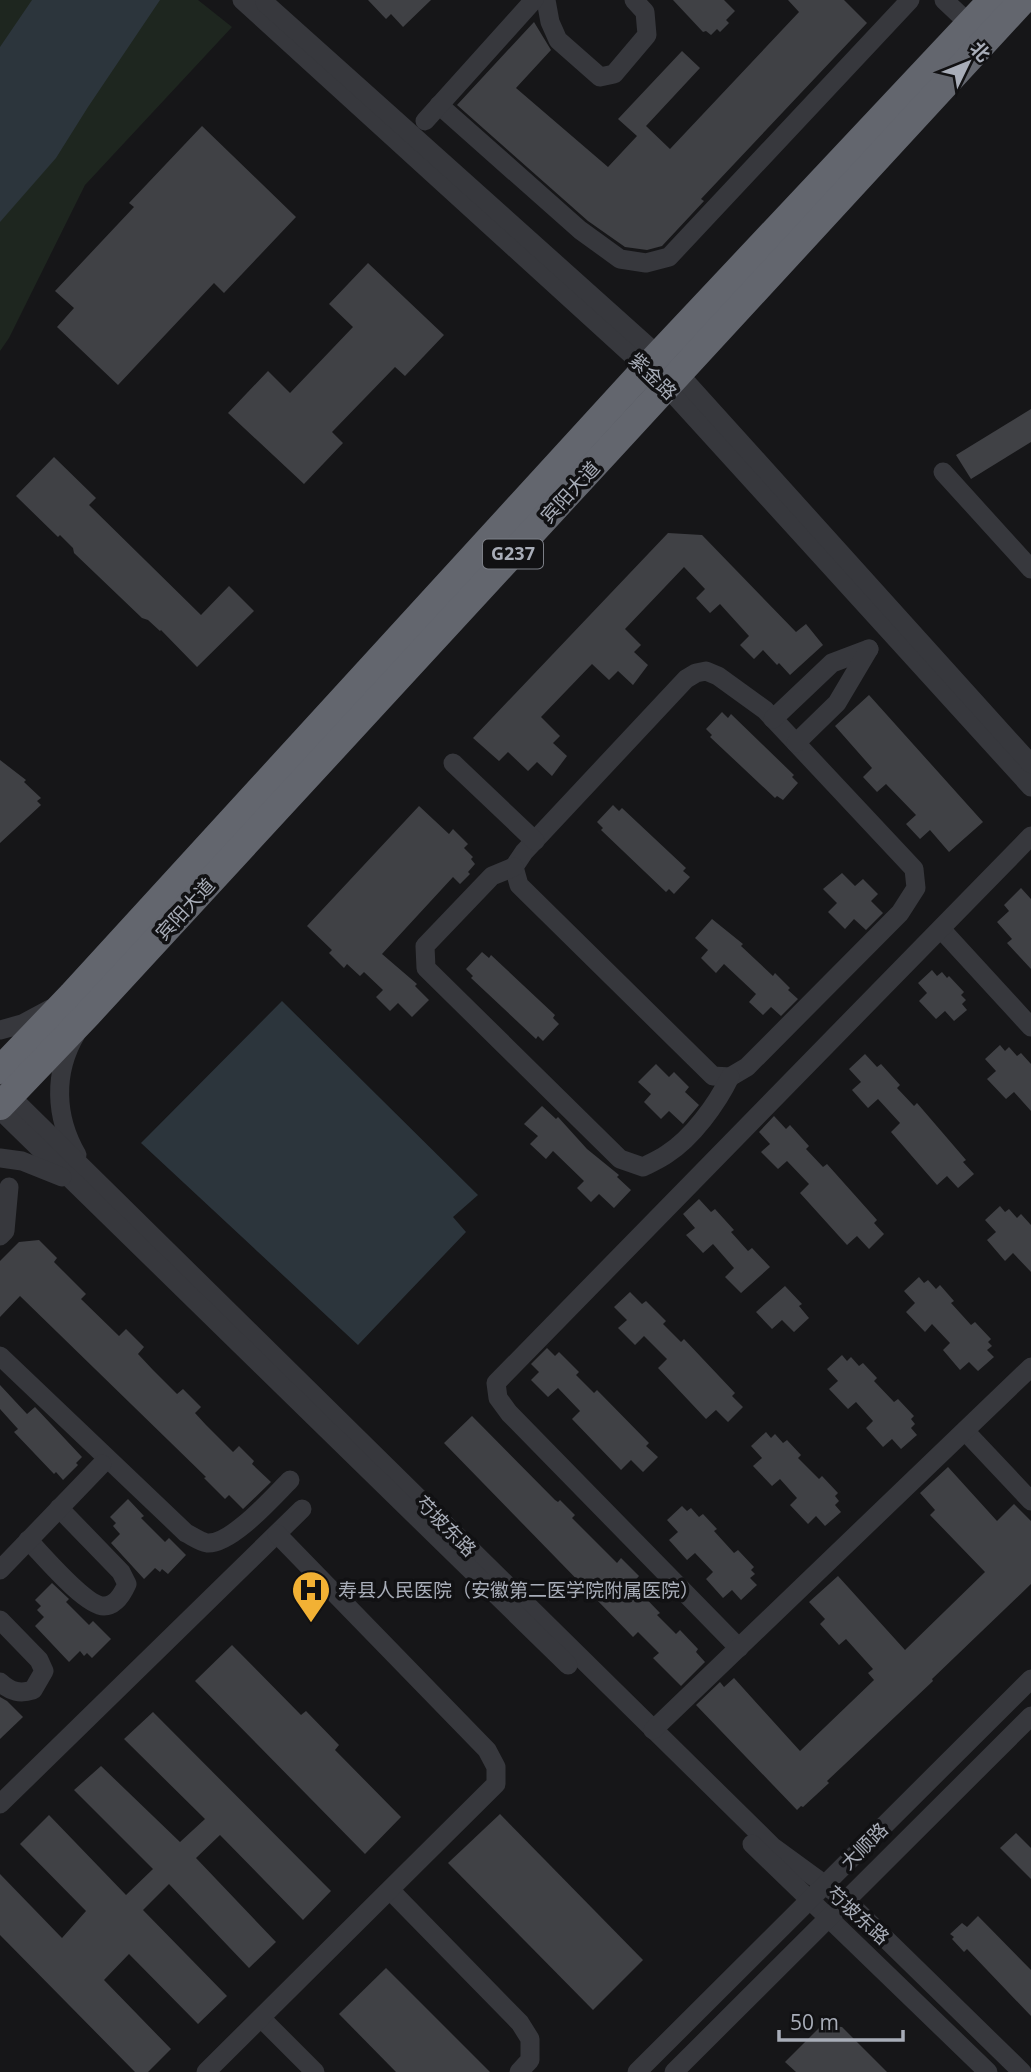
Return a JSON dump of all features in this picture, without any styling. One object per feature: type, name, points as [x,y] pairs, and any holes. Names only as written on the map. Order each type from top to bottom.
[{"type":"highway","name":"宾阳大道","points":[[2,1094],[80,1005],[662,371],[992,0]]},
{"type":"highway","name":"宾阳大道","points":[[662,371],[1023,0]]},
{"type":"street","name":"紫金路","points":[[242,0],[662,371],[1031,787]]},
{"type":"street","name":"紫金路","points":[[262,0],[662,371],[1031,764]]},
{"type":"street","points":[[425,121],[534,0]]},
{"type":"street","points":[[546,0],[550,22],[558,40],[600,76],[614,74],[648,35],[645,12],[634,0]]},
{"type":"street","points":[[439,105],[580,230],[620,259],[646,263],[669,257],[909,0]]},
{"type":"street","points":[[944,0],[961,16]]},
{"type":"street","points":[[943,472],[1031,569]]},
{"type":"street","points":[[773,719],[832,663],[869,649],[837,702],[796,743]]},
{"type":"street","points":[[706,671],[719,676],[773,719],[914,869],[916,888],[891,923],[747,1067],[730,1077],[702,1121],[669,1153],[643,1167],[620,1159],[426,968],[425,946],[492,876],[514,867],[686,679],[706,671]]},
{"type":"street","points":[[453,763],[535,841]]},
{"type":"street","points":[[739,1648],[509,1413],[498,1398],[496,1383],[1031,836]]},
{"type":"street","points":[[514,867],[519,885],[713,1076],[730,1077]]},
{"type":"street","points":[[941,929],[1031,1027]]},
{"type":"street","points":[[0,1030],[80,1005]]},
{"type":"street","points":[[80,1005],[73,1038],[62,1065],[58,1094],[68,1139],[83,1180]]},
{"type":"street","name":"芍坡东路","points":[[2,1094],[83,1180],[809,1900],[988,2072]]},
{"type":"street","points":[[0,1158],[22,1161],[83,1180]]},
{"type":"street","name":"芍坡东路","points":[[83,1180],[773,1847],[847,1902],[1022,2072]]},
{"type":"street","points":[[0,1236],[5,1231],[9,1187]]},
{"type":"street","points":[[0,1356],[186,1533],[207,1543],[223,1539],[250,1520],[290,1480]]},
{"type":"street","points":[[653,1730],[1031,1367]]},
{"type":"street","points":[[965,1431],[1031,1501]]},
{"type":"street","points":[[0,1570],[102,1464]]},
{"type":"street","points":[[28,1540],[89,1601],[104,1606],[116,1602],[127,1584],[121,1572],[58,1508]]},
{"type":"street","points":[[0,1804],[302,1509]]},
{"type":"street","points":[[206,2072],[496,1784],[496,1767],[487,1750],[277,1534]]},
{"type":"street","points":[[0,1620],[39,1660],[44,1671],[33,1690],[22,1694],[0,1682]]},
{"type":"street","name":"大顺路","points":[[637,2072],[1031,1679]]},
{"type":"street","name":"大顺路","points":[[674,2072],[1031,1716]]},
{"type":"street","points":[[390,1890],[520,2023],[530,2039],[530,2060],[519,2072]]},
{"type":"street","points":[[261,2018],[315,2072]]},
{"type":"shaded area","points":[[0,0],[198,0],[232,27],[85,185],[0,351]]},
{"type":"shaded area","points":[[32,0],[160,0],[56,158],[0,222],[0,47]]},
{"type":"shaded area","points":[[282,1001],[478,1195],[453,1217],[466,1232],[358,1345],[141,1143]]},
{"type":"building","points":[[368,0],[431,0],[403,27],[391,14],[386,19]]},
{"type":"building","points":[[673,0],[724,0],[735,11],[720,32],[717,29],[711,35],[703,32]]},
{"type":"building","points":[[788,0],[844,0],[867,23],[701,199],[704,201],[662,246],[647,250],[625,247],[588,221],[457,105],[534,22],[551,50],[516,88],[608,167],[637,136],[618,119],[682,51],[700,68],[646,126],[670,149],[799,12]]},
{"type":"building","points":[[202,126],[296,217],[224,293],[214,283],[118,385],[57,327],[74,308],[55,291],[134,207],[129,203]]},
{"type":"building","points":[[368,263],[444,335],[405,376],[395,367],[332,432],[343,443],[304,484],[228,413],[268,371],[290,393],[353,327],[329,304]]},
{"type":"building","points":[[1031,409],[1031,442],[971,479],[956,455]]},
{"type":"building","points":[[54,457],[96,498],[89,505],[201,615],[229,586],[254,611],[197,667],[161,630],[142,618],[74,553],[73,548],[60,535],[58,537],[16,496]]},
{"type":"building","points":[[668,533],[702,535],[796,632],[806,624],[823,645],[790,675],[763,650],[754,659],[740,645],[749,636],[720,604],[710,613],[696,598],[705,589],[684,567],[625,629],[641,645],[634,652],[648,665],[633,685],[618,671],[609,680],[592,664],[541,717],[560,736],[553,743],[567,756],[552,776],[537,762],[528,771],[508,752],[499,761],[473,738]]},
{"type":"building","points":[[869,695],[983,822],[949,852],[930,830],[920,839],[906,824],[916,815],[886,784],[877,792],[863,777],[872,768],[835,726]]},
{"type":"building","points":[[722,712],[728,718],[731,714],[794,775],[792,777],[798,783],[783,800],[777,796],[775,798],[710,737],[712,735],[706,729]]},
{"type":"building","points":[[0,760],[26,780],[24,782],[41,798],[37,801],[41,805],[0,843]]},
{"type":"building","points":[[613,805],[619,811],[622,808],[686,868],[683,871],[690,877],[674,894],[669,889],[666,892],[601,830],[603,828],[597,822]]},
{"type":"building","points":[[419,806],[449,834],[453,829],[468,844],[464,848],[473,857],[471,859],[475,864],[460,884],[453,877],[382,954],[417,984],[415,986],[429,1000],[412,1017],[398,1003],[390,1011],[376,997],[383,990],[364,972],[360,976],[347,964],[344,968],[329,953],[332,950],[307,926]]},
{"type":"building","points":[[842,873],[855,886],[863,879],[878,894],[871,901],[883,913],[866,930],[854,919],[845,929],[828,912],[837,903],[823,889]]},
{"type":"building","points":[[1021,888],[1031,899],[1031,969],[1007,943],[1012,939],[997,922],[1009,911],[1004,905]]},
{"type":"building","points":[[712,919],[743,944],[741,946],[773,976],[775,973],[798,999],[781,1016],[771,1007],[763,1015],[749,1002],[756,994],[724,964],[716,973],[701,958],[708,950],[695,938]]},
{"type":"building","points":[[482,952],[489,958],[491,955],[555,1015],[553,1018],[559,1024],[543,1041],[538,1036],[536,1039],[471,978],[473,976],[466,969]]},
{"type":"building","points":[[932,970],[937,976],[942,972],[947,978],[949,976],[964,992],[961,995],[966,1000],[962,1004],[967,1010],[954,1021],[945,1011],[936,1019],[919,1001],[927,993],[918,983]]},
{"type":"building","points":[[1000,1045],[1005,1051],[1009,1047],[1017,1056],[1021,1053],[1031,1064],[1031,1111],[1014,1092],[1006,1099],[987,1079],[996,1071],[985,1059]]},
{"type":"building","points":[[865,1054],[877,1067],[881,1064],[900,1085],[897,1088],[914,1106],[917,1103],[966,1160],[963,1162],[974,1174],[958,1188],[947,1176],[937,1185],[891,1132],[900,1123],[878,1099],[868,1108],[852,1090],[861,1082],[849,1069]]},
{"type":"building","points":[[656,1064],[669,1077],[674,1072],[689,1087],[685,1092],[699,1105],[683,1124],[669,1111],[661,1119],[644,1102],[651,1094],[638,1082]]},
{"type":"building","points":[[542,1106],[556,1119],[558,1117],[587,1149],[619,1175],[617,1177],[631,1190],[614,1208],[599,1194],[591,1202],[577,1188],[584,1181],[553,1151],[546,1159],[530,1144],[538,1136],[524,1124]]},
{"type":"building","points":[[774,1116],[786,1129],[790,1125],[809,1146],[806,1149],[823,1167],[827,1164],[877,1220],[874,1223],[884,1234],[869,1249],[857,1236],[847,1245],[800,1193],[809,1184],[787,1161],[778,1169],[761,1152],[770,1144],[759,1132]]},
{"type":"building","points":[[699,1199],[711,1212],[715,1209],[748,1251],[752,1248],[770,1267],[741,1293],[725,1277],[734,1268],[713,1244],[703,1253],[686,1235],[695,1228],[683,1214]]},
{"type":"building","points":[[1000,1206],[1005,1212],[1009,1209],[1017,1218],[1021,1214],[1031,1225],[1031,1272],[1013,1253],[1005,1261],[987,1240],[996,1232],[985,1220]]},
{"type":"building","points":[[39,1240],[57,1258],[54,1262],[86,1294],[81,1299],[119,1336],[126,1329],[144,1347],[138,1354],[153,1370],[177,1394],[183,1389],[201,1407],[195,1413],[206,1425],[233,1452],[239,1446],[254,1461],[252,1464],[271,1482],[243,1509],[229,1495],[225,1499],[204,1478],[206,1477],[20,1296],[0,1317],[0,1261],[19,1242]]},
{"type":"building","points":[[919,1277],[924,1283],[928,1280],[936,1289],[940,1285],[954,1301],[951,1303],[971,1325],[975,1322],[991,1339],[988,1342],[992,1346],[987,1350],[994,1357],[978,1371],[969,1362],[960,1370],[943,1350],[950,1343],[932,1324],[925,1332],[906,1312],[915,1303],[904,1291]]},
{"type":"building","points":[[785,1286],[802,1304],[799,1306],[809,1318],[794,1332],[782,1320],[772,1329],[756,1312]]},
{"type":"building","points":[[630,1292],[642,1304],[646,1301],[666,1321],[663,1324],[681,1342],[684,1339],[735,1393],[732,1396],[743,1407],[728,1422],[716,1410],[706,1419],[658,1368],[667,1359],[644,1336],[635,1345],[618,1328],[627,1320],[614,1307]]},
{"type":"building","points":[[547,1348],[555,1356],[559,1352],[579,1372],[576,1375],[594,1393],[597,1390],[649,1443],[646,1446],[658,1457],[643,1472],[631,1460],[621,1470],[572,1419],[580,1411],[558,1388],[548,1397],[531,1380],[539,1372],[531,1364]]},
{"type":"building","points":[[842,1355],[847,1361],[851,1357],[859,1366],[863,1363],[877,1378],[874,1381],[894,1402],[898,1399],[914,1416],[911,1419],[915,1424],[911,1428],[917,1435],[901,1449],[892,1439],[883,1447],[866,1428],[873,1421],[856,1402],[848,1409],[829,1389],[838,1381],[827,1369]]},
{"type":"building","points":[[0,1385],[27,1414],[35,1407],[82,1457],[63,1480],[14,1432],[18,1429],[0,1409]]},
{"type":"building","points":[[472,1416],[555,1500],[560,1500],[575,1515],[572,1518],[617,1563],[621,1558],[639,1576],[632,1584],[660,1613],[657,1615],[676,1634],[680,1630],[698,1649],[696,1652],[705,1662],[681,1686],[653,1658],[659,1653],[638,1632],[633,1637],[444,1443]]},
{"type":"building","points":[[766,1432],[771,1438],[775,1434],[783,1443],[787,1440],[801,1455],[798,1458],[819,1479],[822,1476],[838,1493],[835,1496],[839,1501],[835,1505],[841,1512],[825,1526],[816,1516],[808,1524],[790,1505],[797,1498],[780,1479],[772,1486],[753,1466],[762,1458],[751,1446]]},
{"type":"building","points":[[948,1467],[997,1521],[1014,1504],[1031,1521],[1031,1584],[827,1781],[829,1783],[797,1810],[696,1705],[720,1682],[724,1687],[734,1678],[800,1751],[874,1680],[868,1673],[873,1669],[846,1639],[839,1645],[820,1624],[825,1619],[809,1602],[838,1576],[905,1650],[985,1572],[930,1515],[935,1510],[920,1493]]},
{"type":"building","points":[[128,1499],[144,1516],[141,1518],[165,1542],[169,1538],[186,1555],[168,1574],[155,1568],[144,1579],[111,1543],[120,1534],[113,1526],[116,1523],[110,1517]]},
{"type":"building","points":[[682,1506],[687,1511],[691,1508],[699,1517],[703,1514],[734,1553],[738,1550],[754,1567],[751,1570],[755,1574],[750,1578],[757,1585],[741,1600],[732,1590],[723,1598],[706,1579],[713,1572],[695,1553],[687,1560],[669,1540],[678,1532],[667,1520]]},
{"type":"building","points":[[52,1583],[69,1599],[66,1602],[89,1625],[93,1621],[111,1639],[92,1658],[87,1653],[84,1656],[80,1651],[69,1662],[35,1626],[44,1617],[37,1610],[41,1606],[35,1600]]},
{"type":"building","points":[[232,1645],[301,1715],[306,1711],[339,1745],[335,1750],[401,1817],[365,1854],[195,1681]]},
{"type":"building","points":[[0,1697],[23,1717],[0,1739]]},
{"type":"building","points":[[153,1712],[331,1891],[303,1920],[220,1835],[196,1858],[276,1942],[249,1968],[169,1884],[143,1910],[227,1996],[198,2024],[129,1954],[104,1980],[171,2049],[148,2072],[135,2072],[0,1935],[0,1874],[62,1938],[86,1911],[20,1844],[49,1815],[126,1895],[153,1869],[74,1790],[101,1766],[180,1842],[205,1819],[124,1739]]},
{"type":"building","points":[[500,1814],[643,1960],[593,2010],[448,1863]]},
{"type":"building","points":[[1016,1833],[1031,1848],[1031,1879],[1000,1848]]},
{"type":"building","points":[[978,1916],[1031,1970],[1031,2016],[967,1949],[964,1952],[952,1939],[954,1937],[950,1934],[962,1923],[967,1927]]},
{"type":"building","points":[[386,1968],[490,2072],[396,2072],[339,2014]]},
{"type":"building","points":[[822,2025],[842,2027],[887,2072],[796,2072],[785,2062]]},
{"type":"place","name":"寿县人民医院（安徽第二医学院附属医院）","points":[[311,1624]]}]
